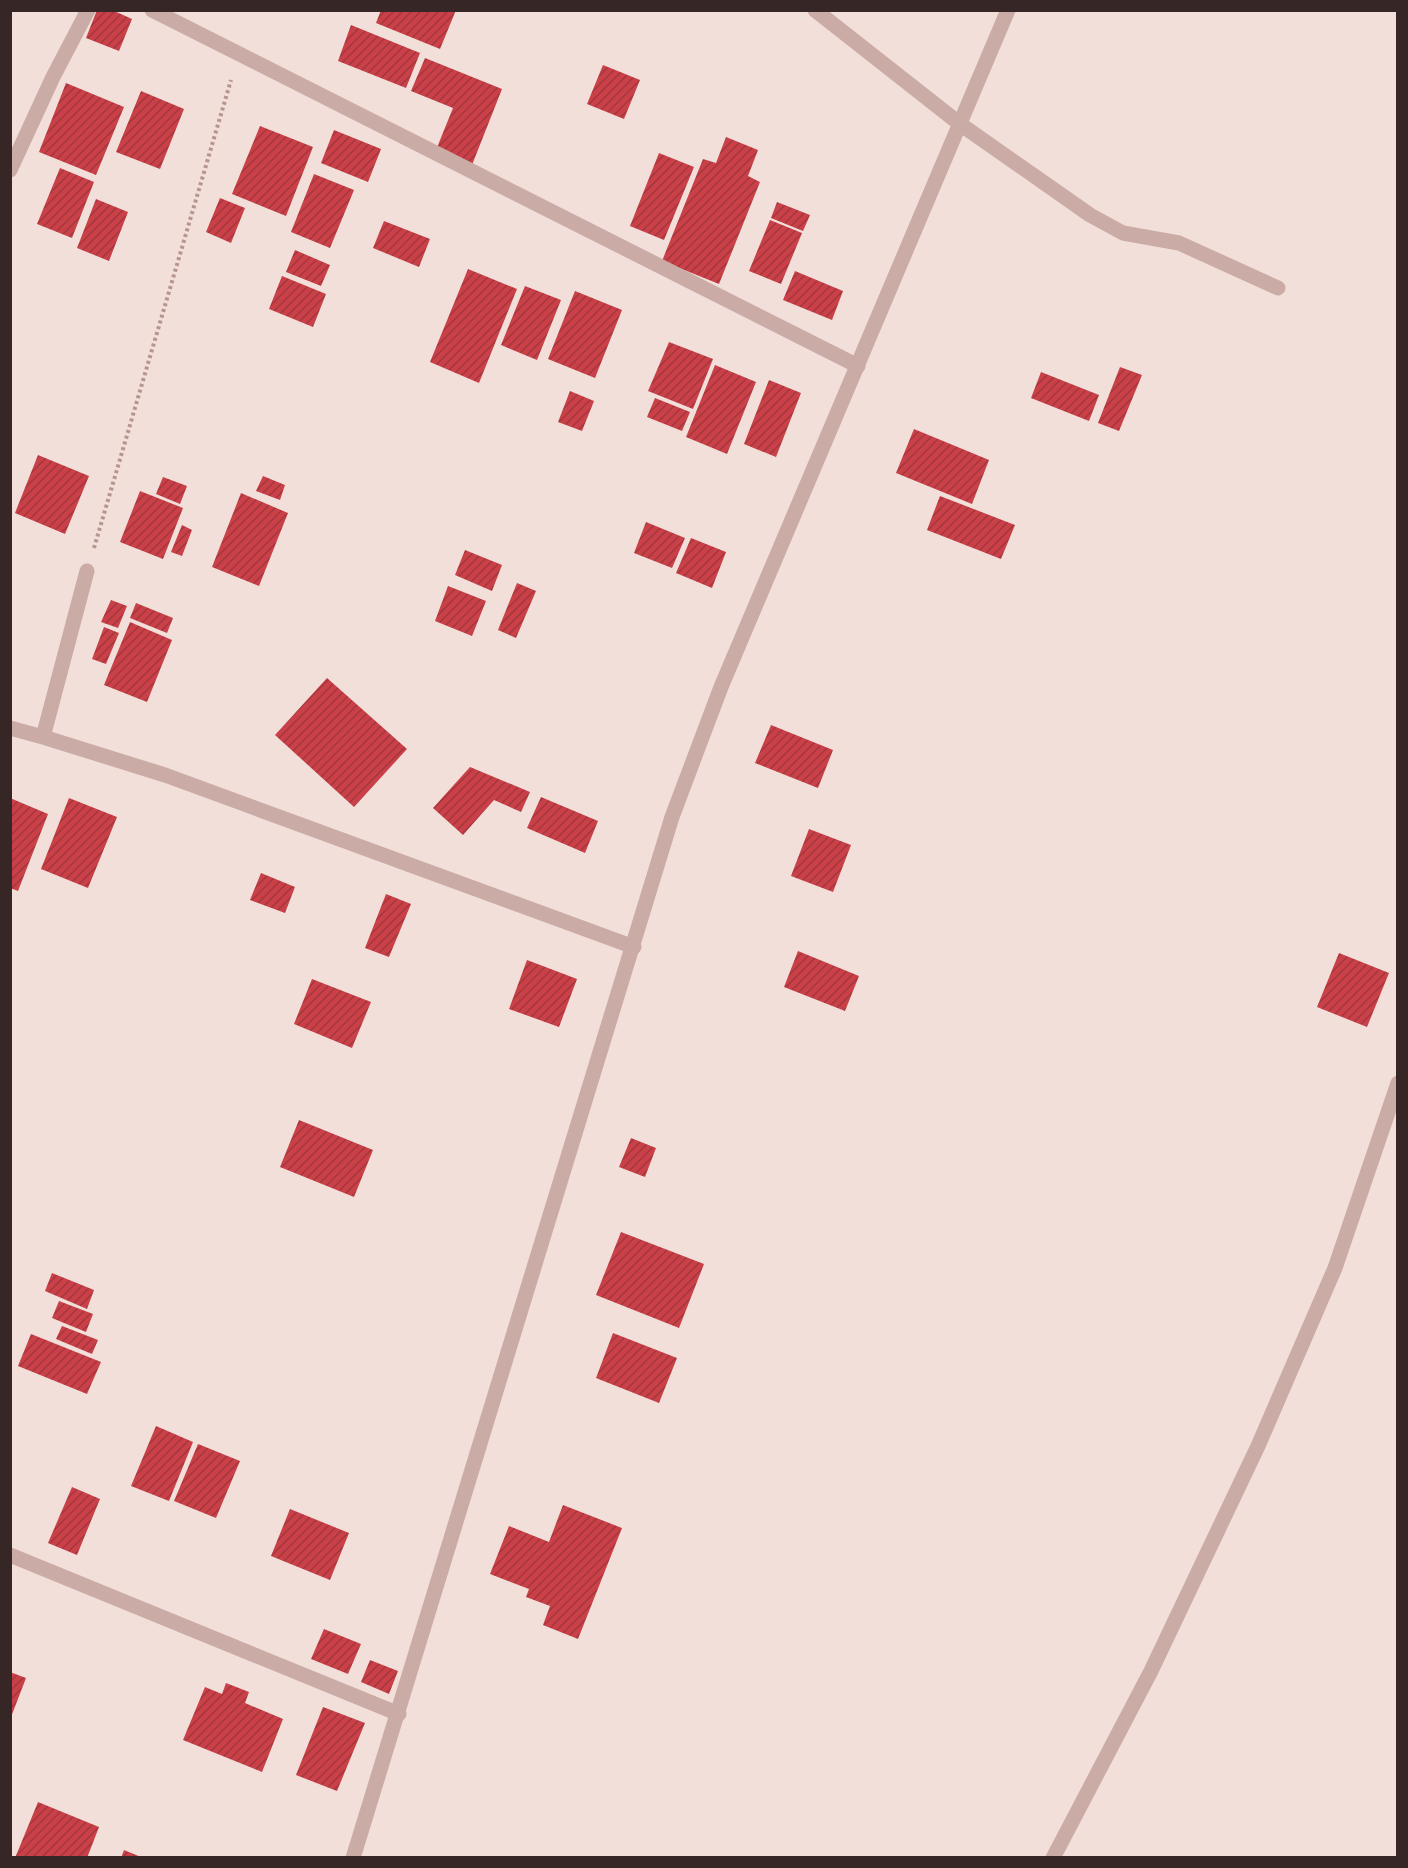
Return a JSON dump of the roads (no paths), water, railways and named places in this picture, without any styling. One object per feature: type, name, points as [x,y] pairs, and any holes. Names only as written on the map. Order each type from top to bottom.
[{"type":"street","points":[[10,170],[53,77],[88,10]]},
{"type":"street","points":[[152,10],[238,56],[858,366]]},
{"type":"street","points":[[815,10],[960,124],[1090,215],[1123,233],[1179,243],[1278,288]]},
{"type":"street","points":[[353,1857],[399,1714],[672,818],[721,687],[1008,10]]},
{"type":"street","points":[[44,737],[87,571]]},
{"type":"street","points":[[10,728],[165,775],[634,947]]},
{"type":"street","points":[[1053,1857],[1151,1671],[1258,1446],[1335,1268],[1398,1083]]},
{"type":"street","points":[[10,1555],[399,1714]]}]
